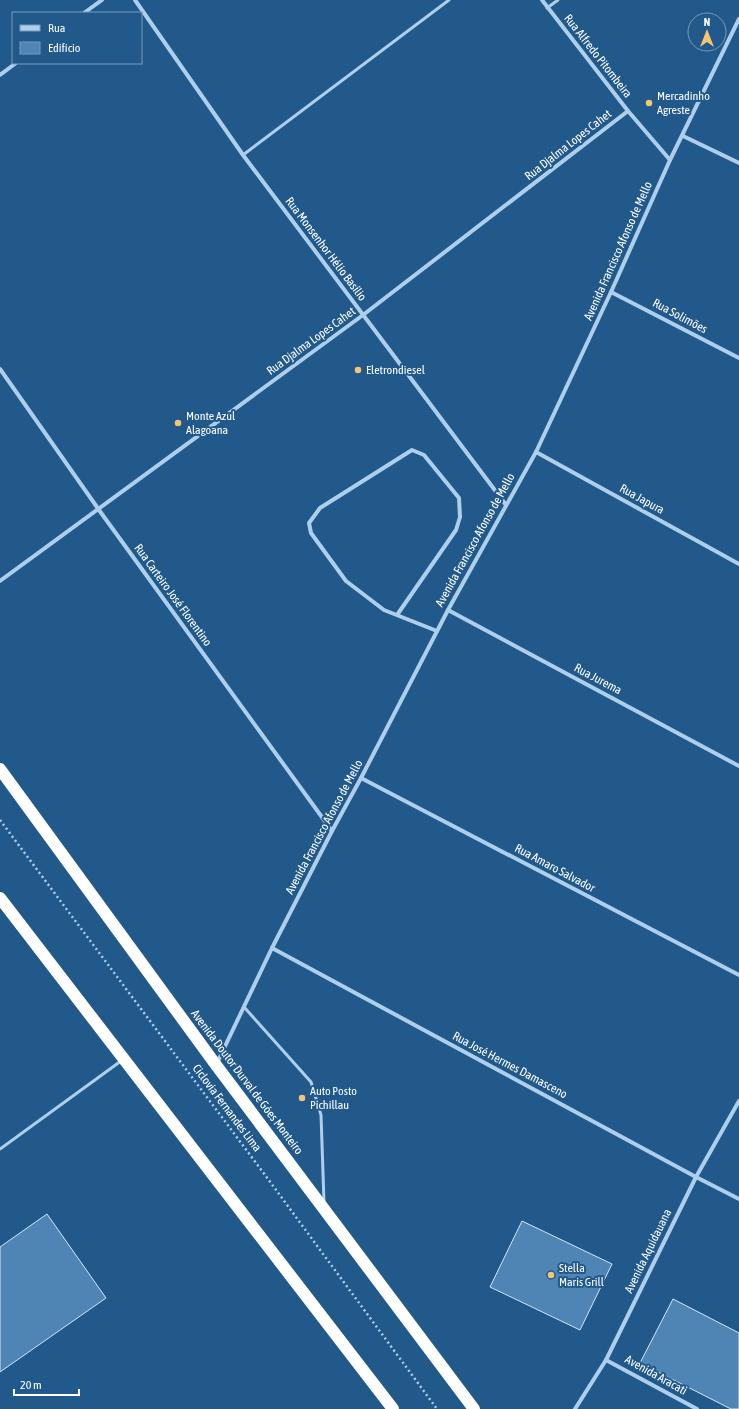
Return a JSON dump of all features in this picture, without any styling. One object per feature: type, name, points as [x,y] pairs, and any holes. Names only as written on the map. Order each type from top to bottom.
[{"type":"highway","name":"Avenida Doutor Durval de Góes Monteiro","points":[[0,769],[216,1065],[474,1409]]},
{"type":"highway","points":[[0,898],[393,1409]]},
{"type":"street","points":[[85,12],[102,0]]},
{"type":"street","name":"Rua Monsenhor Hélio Basílio","points":[[136,0],[243,155],[506,505]]},
{"type":"street","name":"Rua Alfredo Pitombeira","points":[[542,0],[628,111],[670,160]]},
{"type":"street","name":"Avenida Francisco Afonso de Mello","points":[[216,1065],[272,948],[332,831],[448,610],[536,452],[611,292],[670,160],[739,19]]},
{"type":"street","points":[[0,75],[15,64]]},
{"type":"street","name":"Rua Djalma Lopes Cahet","points":[[0,581],[99,510],[363,315],[628,111]]},
{"type":"street","points":[[683,136],[739,163]]},
{"type":"street","name":"Rua Solimões","points":[[611,292],[739,358]]},
{"type":"street","name":"Rua Carteiro José Florentino","points":[[0,369],[99,510],[332,831]]},
{"type":"street","points":[[397,615],[456,530],[460,517],[459,498],[424,455],[412,450],[320,508],[309,524],[311,533],[346,581],[384,610],[437,631]]},
{"type":"street","name":"Rua Japura","points":[[536,452],[739,564]]},
{"type":"street","name":"Rua Jurema","points":[[448,610],[739,766]]},
{"type":"street","name":"Rua Amaro Salvador","points":[[361,778],[739,975]]},
{"type":"street","name":"Rua José Hermes Damasceno","points":[[272,948],[739,1199]]},
{"type":"street","name":"Avenida Aquidauana","points":[[575,1409],[606,1360],[696,1177],[739,1101]]},
{"type":"street","name":"Avenida Aracati","points":[[606,1360],[697,1409]]},
{"type":"lane","points":[[243,155],[449,0]]},
{"type":"lane","points":[[547,8],[558,0]]},
{"type":"lane","points":[[244,1007],[311,1082],[321,1115],[324,1209]]},
{"type":"lane","points":[[0,1149],[124,1059]]},
{"type":"path","name":"Ciclovia Fernandes Lima","points":[[0,820],[268,1179],[437,1409]]},
{"type":"building","points":[[47,1214],[106,1298],[0,1372],[0,1247]]},
{"type":"building","name":"Stella Maris Grill","points":[[522,1221],[612,1264],[580,1330],[490,1287]]},
{"type":"building","points":[[673,1299],[739,1333],[739,1409],[731,1409],[640,1363]]},
{"type":"place","name":"Mercadinho Agreste","points":[[649,103]]},
{"type":"place","name":"Eletrondiesel","points":[[358,370]]},
{"type":"place","name":"Monte Azul Alagoana","points":[[178,423]]},
{"type":"place","name":"Auto Posto Pichillau","points":[[302,1098]]},
{"type":"place","name":"Stella Maris Grill","points":[[551,1275]]}]
